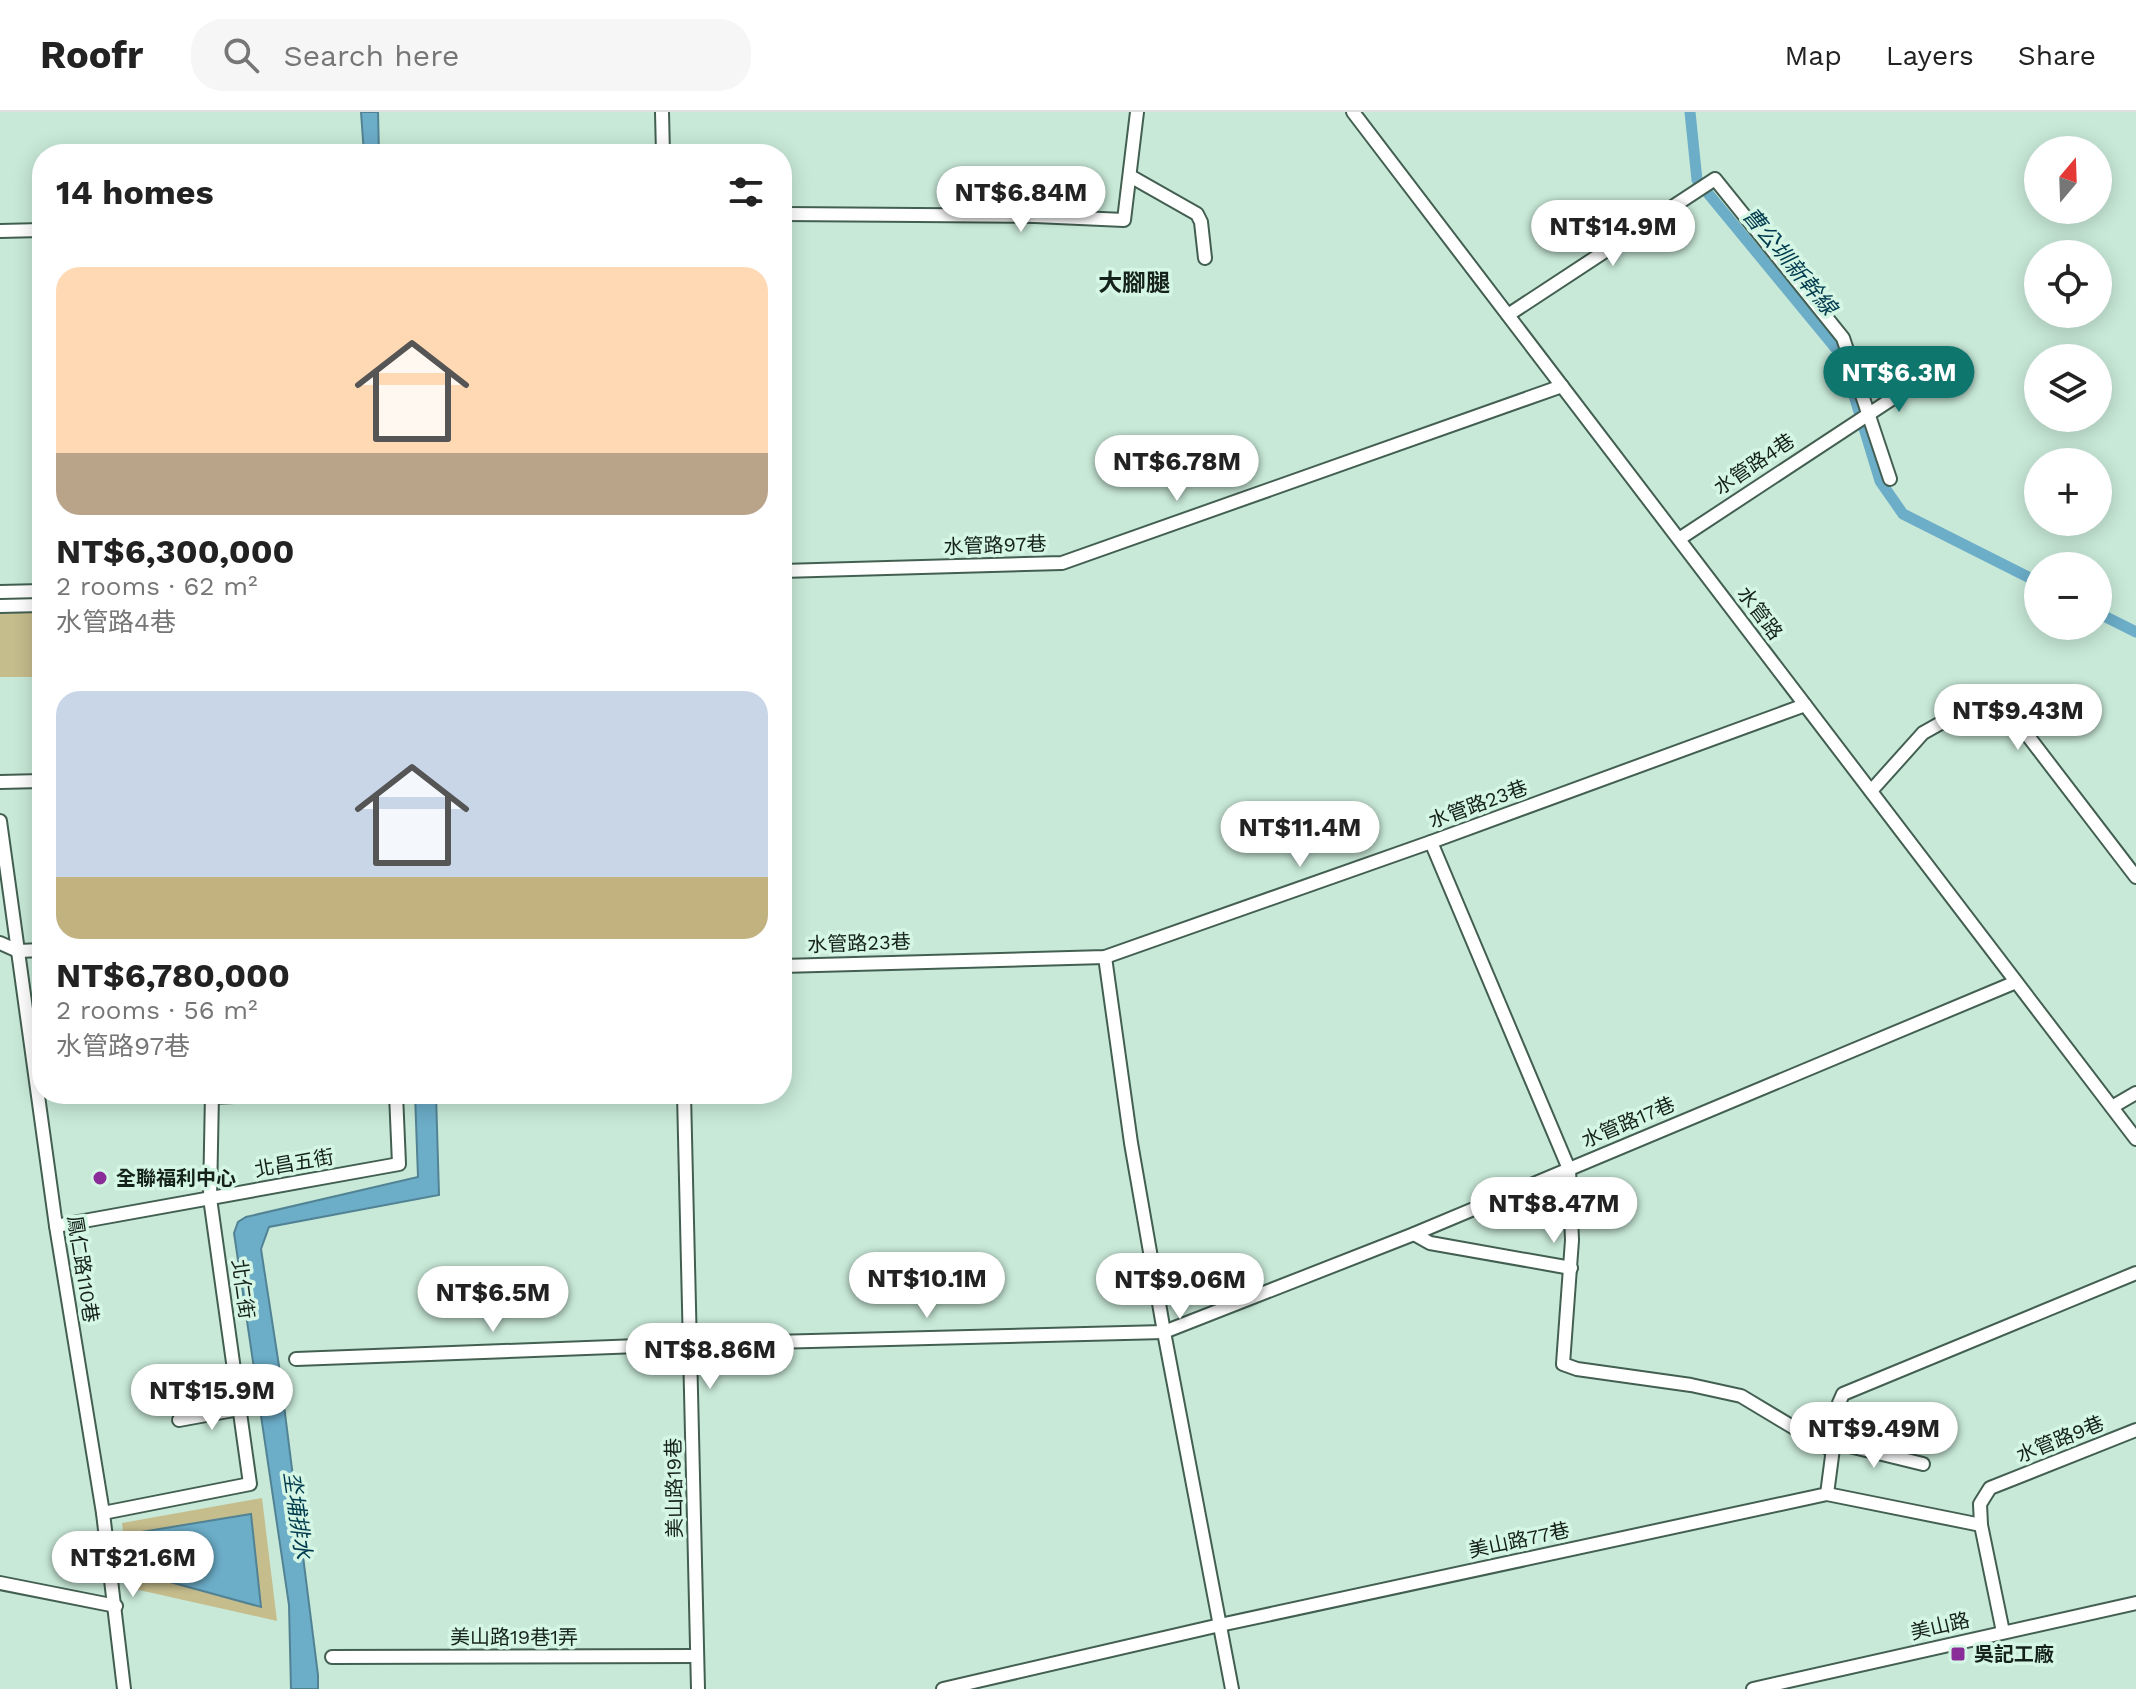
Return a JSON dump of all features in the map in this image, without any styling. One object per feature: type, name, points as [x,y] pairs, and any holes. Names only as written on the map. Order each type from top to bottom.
[{"type":"street","points":[[662,112],[663,144]]},
{"type":"street","points":[[792,214],[1035,216],[1124,220],[1137,112]]},
{"type":"street","name":"水管路","points":[[1353,112],[2136,1139]]},
{"type":"street","points":[[1130,176],[1197,214],[1201,222],[1205,258]]},
{"type":"street","points":[[1508,315],[1712,180],[1718,181],[1843,338],[1890,479]]},
{"type":"street","points":[[0,231],[32,230]]},
{"type":"street","name":"水管路4巷","points":[[1679,539],[1916,383]]},
{"type":"street","name":"水管路97巷","points":[[792,571],[1062,563],[1562,386]]},
{"type":"street","points":[[0,592],[32,591]]},
{"type":"street","points":[[0,606],[32,605]]},
{"type":"street","name":"水管路23巷","points":[[792,966],[1105,957],[1805,705]]},
{"type":"street","points":[[1871,791],[1923,733],[1948,719],[2007,713],[2015,719],[2136,877]]},
{"type":"street","points":[[0,782],[32,781]]},
{"type":"street","name":"鳳仁路110巷","points":[[0,821],[32,1052]]},
{"type":"street","points":[[1431,842],[1569,1169],[1571,1268],[1563,1364],[1577,1369],[1691,1385],[1741,1396],[1832,1446],[1923,1464]]},
{"type":"street","points":[[0,943],[18,951],[32,950]]},
{"type":"street","points":[[1105,957],[1131,1143],[1232,1689]]},
{"type":"street","name":"水管路17巷","points":[[296,1359],[691,1344],[1164,1332],[1414,1234],[2016,982]]},
{"type":"street","points":[[2112,1107],[2136,1093]]},
{"type":"street","name":"鳳仁路110巷","points":[[39,1104],[103,1513],[124,1689]]},
{"type":"street","name":"北仁街","points":[[103,1513],[250,1484],[210,1198],[212,1104]]},
{"type":"street","name":"北昌五街","points":[[56,1226],[399,1164],[396,1104]]},
{"type":"street","name":"美山路19巷","points":[[684,1104],[698,1689]]},
{"type":"street","points":[[1414,1234],[1430,1243],[1571,1268]]},
{"type":"street","points":[[1827,1494],[1832,1446],[1843,1394],[2136,1273]]},
{"type":"street","points":[[179,1420],[239,1409]]},
{"type":"street","name":"水管路9巷","points":[[1981,1525],[1980,1504],[1990,1488],[2136,1430]]},
{"type":"street","name":"美山路77巷","points":[[943,1689],[1220,1625],[1827,1494],[1981,1525]]},
{"type":"street","points":[[1981,1525],[2003,1632]]},
{"type":"street","points":[[0,1583],[116,1606]]},
{"type":"street","name":"美山路","points":[[1753,1689],[2136,1603]]},
{"type":"street","name":"美山路19巷1弄","points":[[332,1657],[697,1656]]},
{"type":"shaded area","points":[[32,612],[32,677],[0,677],[0,613]]},
{"type":"shaded area","points":[[262,1498],[277,1621],[130,1588],[122,1523]]},
{"type":"water","points":[[361,112],[378,112],[379,144],[363,144]]},
{"type":"water","points":[[415,1104],[436,1104],[439,1195],[269,1227],[261,1249],[318,1675],[318,1689],[291,1689],[289,1605],[234,1233],[238,1222],[246,1217],[418,1177]]},
{"type":"water","points":[[251,1514],[261,1607],[148,1576],[141,1532]]},
{"type":"waterway","name":"曹公圳新幹線","points":[[1690,112],[1697,180],[1842,356],[1880,481],[1903,514],[2024,575]]},
{"type":"waterway","name":"曹公圳新幹線","points":[[2112,620],[2136,632]]},
{"type":"place","name":"全聯福利中心","points":[[100,1178]]},
{"type":"place","name":"吳記工廠","points":[[1958,1654]]},
{"type":"district","name":"大腳腿","points":[[1134,283]]},
{"type":"water label","name":"坔埔排水","points":[[298,1515]]}]
